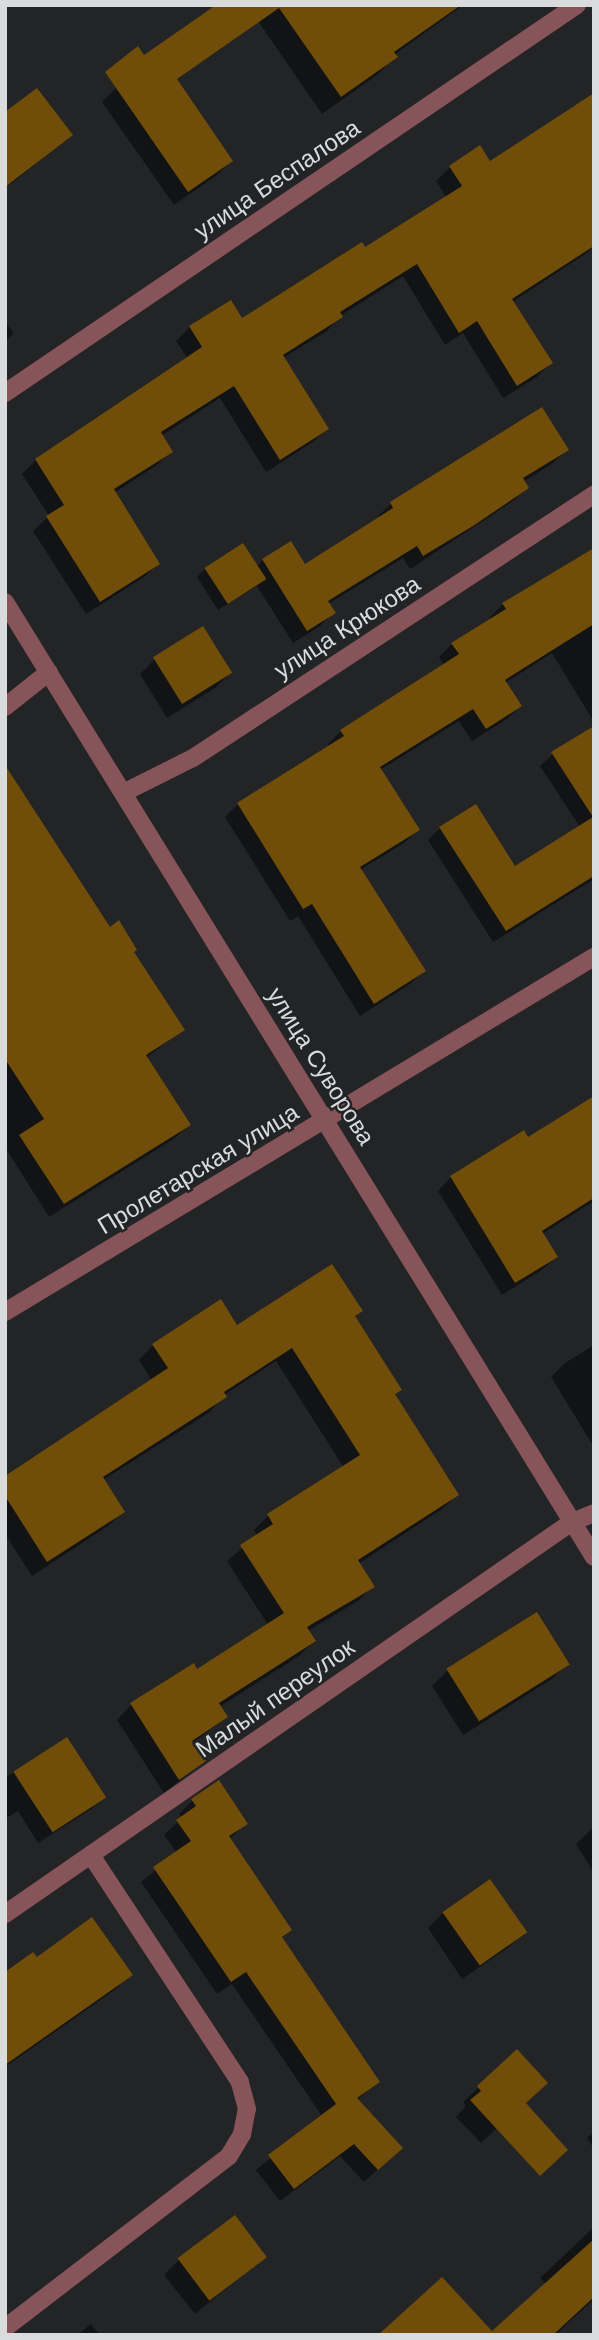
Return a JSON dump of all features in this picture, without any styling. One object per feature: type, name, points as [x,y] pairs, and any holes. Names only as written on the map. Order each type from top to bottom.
[{"type":"street","name":"улица Беспалова","points":[[5,393],[577,5]]},
{"type":"street","name":"улица Крюкова","points":[[123,793],[193,758],[594,495]]},
{"type":"street","name":"улица Суворова","points":[[5,601],[594,1557]]},
{"type":"street","points":[[5,708],[48,671]]},
{"type":"street","name":"Пролетарская улица","points":[[5,1312],[326,1121],[594,957]]},
{"type":"street","name":"Малый переулок","points":[[5,1914],[572,1522],[594,1513]]},
{"type":"street","points":[[5,2328],[229,2156],[242,2134],[247,2109],[240,2082],[91,1855]]},
{"type":"building","points":[[216,5],[461,5],[394,52],[398,57],[341,97],[279,8],[177,79],[233,161],[188,192],[105,72],[138,46],[144,55]]},
{"type":"building","points":[[37,88],[73,135],[5,187],[5,112]]},
{"type":"building","points":[[594,93],[594,246],[512,299],[553,363],[517,386],[477,321],[459,333],[417,264],[340,312],[343,317],[283,355],[329,429],[280,460],[234,386],[161,432],[173,452],[114,489],[160,564],[100,602],[46,516],[64,505],[35,459],[202,347],[189,326],[231,300],[242,318],[362,242],[365,247],[462,186],[449,166],[480,145],[490,161]]},
{"type":"building","points":[[542,407],[569,450],[523,478],[529,488],[473,526],[423,556],[417,546],[328,601],[336,613],[307,631],[262,559],[291,541],[305,564],[393,508],[390,502]]},
{"type":"building","points":[[243,543],[266,579],[228,604],[204,568]]},
{"type":"building","points":[[594,548],[594,624],[505,680],[522,706],[486,729],[473,709],[380,767],[420,830],[360,867],[426,971],[374,1004],[312,904],[303,909],[237,803],[344,736],[340,730],[459,654],[451,643],[506,609],[502,603]]},
{"type":"building","points":[[203,626],[232,673],[182,704],[153,657]]},
{"type":"building","points":[[594,726],[594,876],[506,931],[439,827],[476,804],[515,866],[593,817],[551,752]]},
{"type":"building","points":[[5,765],[110,927],[119,920],[137,950],[134,952],[185,1030],[146,1055],[191,1125],[64,1204],[19,1135],[44,1119],[5,1059]]},
{"type":"building","points":[[594,1096],[594,1198],[542,1231],[558,1257],[515,1283],[450,1176],[524,1130],[528,1137]]},
{"type":"building","points":[[332,1264],[363,1311],[355,1316],[402,1390],[395,1394],[459,1495],[358,1560],[375,1587],[307,1627],[316,1641],[219,1703],[228,1717],[192,1741],[206,1761],[179,1780],[130,1703],[194,1663],[197,1669],[284,1613],[240,1545],[273,1524],[267,1514],[360,1455],[292,1348],[224,1392],[227,1397],[103,1477],[125,1512],[47,1562],[5,1496],[5,1476],[168,1368],[152,1344],[221,1299],[237,1325]]},
{"type":"building","points":[[537,1612],[570,1665],[479,1721],[446,1669]]},
{"type":"building","points":[[67,1737],[106,1797],[53,1832],[13,1772]]},
{"type":"building","points":[[219,1780],[248,1824],[229,1836],[292,1930],[282,1937],[380,2082],[357,2098],[403,2148],[378,2170],[354,2144],[294,2189],[268,2155],[336,2104],[246,1972],[231,1982],[153,1867],[191,1841],[176,1820],[196,1806],[191,1799]]},
{"type":"building","points":[[490,1879],[527,1932],[480,1966],[442,1912]]},
{"type":"building","points":[[92,1917],[133,1975],[5,2065],[5,1972],[33,1952],[37,1957]]},
{"type":"building","points":[[517,2049],[548,2083],[526,2103],[568,2150],[540,2176],[470,2100],[481,2091],[477,2086]]},
{"type":"building","points":[[235,2215],[267,2257],[209,2301],[177,2258]]},
{"type":"building","points":[[594,2239],[594,2297],[553,2335],[378,2335],[442,2277],[492,2331]]}]
